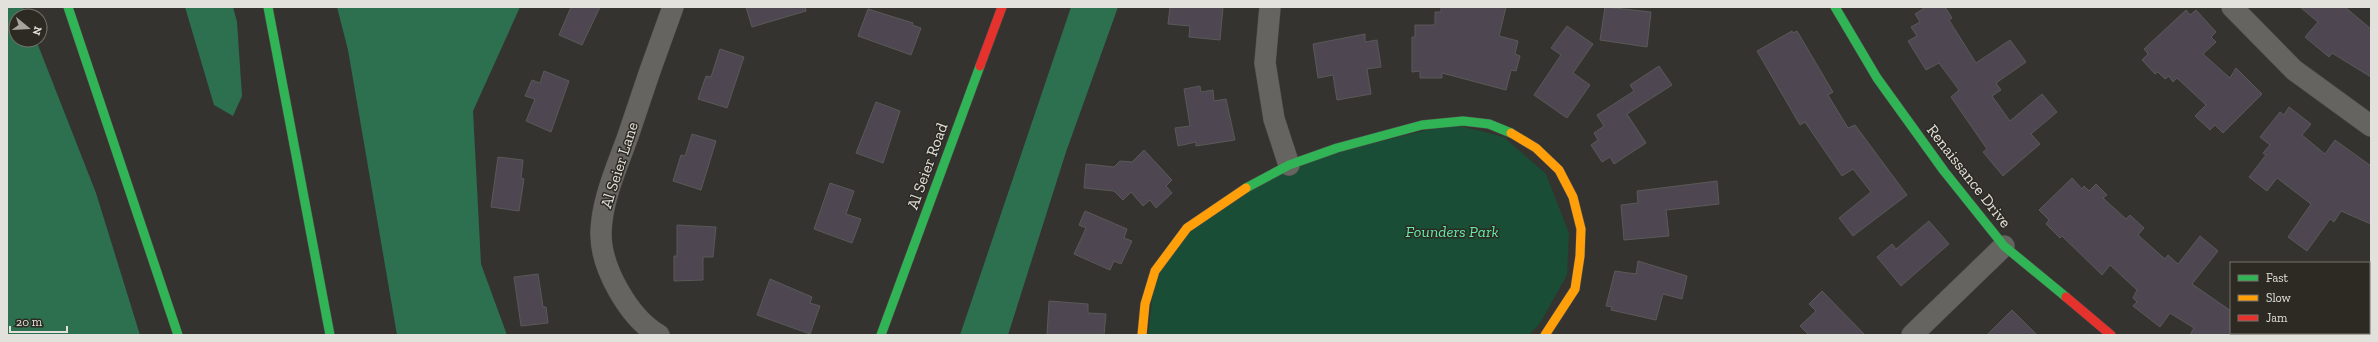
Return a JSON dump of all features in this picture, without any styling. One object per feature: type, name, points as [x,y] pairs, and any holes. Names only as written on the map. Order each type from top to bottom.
[{"type":"main road","points":[[68,7],[178,335]]},
{"type":"main road","points":[[268,7],[330,335]]},
{"type":"main road","name":"Al Seier Road","points":[[881,335],[1002,7]]},
{"type":"main road","name":"Renaissance Drive","points":[[1835,7],[1877,78],[1944,170],[2004,246],[2112,335]]},
{"type":"main road","points":[[1142,335],[1146,304],[1155,271],[1187,228],[1234,195],[1290,165],[1337,148],[1422,125],[1463,121],[1489,124],[1511,133],[1536,148],[1559,170],[1573,197],[1581,229],[1580,256],[1575,289],[1545,335]]},
{"type":"street","name":"Al Seier Lane","points":[[659,335],[636,316],[622,295],[607,263],[601,234],[607,195],[673,7]]},
{"type":"street","points":[[1270,7],[1265,62],[1274,119],[1290,165]]},
{"type":"street","points":[[2232,7],[2294,70],[2371,126]]},
{"type":"street","points":[[1912,335],[2004,246]]},
{"type":"green space","points":[[7,7],[23,7],[8,8],[8,48],[39,48],[96,193],[140,335],[7,335]]},
{"type":"green space","points":[[185,7],[233,7],[237,22],[242,96],[233,116],[214,105]]},
{"type":"green space","points":[[337,7],[520,7],[473,111],[481,264],[507,335],[397,335],[348,50]]},
{"type":"green space","points":[[1071,7],[1118,7],[1066,152],[1008,335],[960,335]]},
{"type":"green space","name":"Founders Park","points":[[1452,124],[1504,137],[1546,174],[1569,233],[1567,275],[1539,325],[1528,335],[1148,335],[1155,275],[1189,231],[1291,163]]},
{"type":"building","points":[[571,7],[600,7],[582,45],[559,35]]},
{"type":"building","points":[[746,7],[805,7],[806,11],[752,27]]},
{"type":"building","points":[[1170,7],[1223,7],[1220,40],[1189,37],[1190,26],[1168,24]]},
{"type":"building","points":[[1441,7],[1506,7],[1499,36],[1518,41],[1515,54],[1520,56],[1516,71],[1511,70],[1506,90],[1442,73],[1442,78],[1420,78],[1420,71],[1412,72],[1412,37],[1415,37],[1415,25],[1435,25],[1435,12],[1441,12]]},
{"type":"building","points":[[1605,7],[1651,12],[1647,47],[1600,40]]},
{"type":"building","points":[[1926,7],[1945,7],[1952,18],[1949,20],[1976,63],[2010,40],[2026,62],[1996,83],[2001,90],[1992,96],[2010,121],[2042,94],[2057,112],[2031,134],[2040,144],[2003,176],[1983,152],[1987,149],[1951,97],[1959,90],[1939,63],[1926,70],[1908,41],[1917,36],[1911,27],[1920,22],[1915,14]]},
{"type":"building","points":[[2300,7],[2345,7],[2371,29],[2371,77],[2332,53],[2329,57],[2305,37],[2318,22]]},
{"type":"building","points":[[868,9],[913,23],[912,25],[921,28],[911,55],[858,36]]},
{"type":"building","points":[[2186,10],[2190,15],[2196,10],[2216,32],[2211,37],[2216,42],[2203,54],[2230,78],[2236,68],[2262,94],[2223,133],[2215,125],[2210,130],[2195,116],[2206,105],[2177,78],[2173,82],[2169,76],[2165,79],[2158,72],[2155,74],[2142,60],[2148,54],[2144,49]]},
{"type":"building","points":[[1567,26],[1593,44],[1573,73],[1590,85],[1567,118],[1534,95],[1561,55],[1551,48]]},
{"type":"building","points":[[1792,31],[1793,33],[1797,31],[1833,92],[1828,95],[1848,128],[1855,125],[1907,195],[1853,236],[1839,218],[1871,192],[1853,169],[1842,176],[1805,122],[1800,125],[1757,51]]},
{"type":"building","points":[[1365,34],[1365,42],[1377,40],[1381,67],[1367,69],[1371,94],[1337,100],[1333,75],[1318,78],[1313,44]]},
{"type":"building","points":[[720,49],[744,57],[727,108],[698,99],[706,76],[711,77]]},
{"type":"building","points":[[1659,66],[1672,85],[1627,114],[1646,143],[1614,164],[1610,157],[1602,162],[1591,145],[1598,140],[1594,133],[1604,126],[1597,115],[1634,91],[1630,85]]},
{"type":"building","points":[[544,71],[569,81],[551,132],[526,121],[535,99],[525,96],[532,80],[540,83]]},
{"type":"building","points":[[1200,86],[1201,92],[1213,90],[1214,101],[1226,99],[1235,140],[1196,146],[1196,142],[1178,146],[1175,128],[1190,126],[1184,89]]},
{"type":"building","points":[[876,102],[900,111],[883,163],[856,153]]},
{"type":"building","points":[[2289,107],[2311,124],[2302,135],[2325,154],[2335,140],[2371,166],[2371,224],[2341,211],[2334,222],[2330,219],[2307,251],[2288,237],[2311,204],[2277,178],[2267,191],[2249,177],[2266,155],[2263,153],[2270,145],[2260,137],[2280,112],[2284,115]]},
{"type":"building","points":[[692,134],[716,141],[701,190],[673,181],[681,155],[685,156]]},
{"type":"building","points":[[1144,150],[1172,180],[1166,186],[1172,193],[1156,208],[1150,200],[1143,206],[1131,192],[1123,200],[1114,191],[1084,188],[1086,164],[1114,167],[1120,161],[1132,162]]},
{"type":"building","points":[[498,157],[523,160],[521,178],[524,179],[519,211],[491,207]]},
{"type":"building","points":[[2072,178],[2082,189],[2084,186],[2089,191],[2096,184],[2107,195],[2103,198],[2126,219],[2130,215],[2144,228],[2138,235],[2165,259],[2168,255],[2178,264],[2200,236],[2218,251],[2192,284],[2230,310],[2231,335],[2190,335],[2194,328],[2170,313],[2160,327],[2133,306],[2137,302],[2133,298],[2137,290],[2110,265],[2102,275],[2062,236],[2060,238],[2046,224],[2049,220],[2039,210]]},
{"type":"building","points":[[1717,181],[1719,204],[1666,210],[1669,236],[1624,240],[1621,205],[1638,203],[1637,191]]},
{"type":"building","points":[[830,183],[854,191],[846,214],[861,219],[852,243],[814,229]]},
{"type":"building","points":[[1085,211],[1127,229],[1124,238],[1132,241],[1121,264],[1114,261],[1110,270],[1074,254],[1086,228],[1079,225]]},
{"type":"building","points":[[1929,221],[1949,244],[1901,286],[1877,257],[1892,244],[1896,249]]},
{"type":"building","points":[[677,225],[716,227],[713,257],[703,257],[703,280],[674,281],[674,256],[677,256]]},
{"type":"building","points":[[1638,261],[1687,276],[1682,299],[1663,294],[1656,320],[1611,310],[1612,307],[1606,306],[1615,271],[1636,274]]},
{"type":"building","points":[[538,274],[543,307],[546,307],[548,323],[521,326],[514,277]]},
{"type":"building","points":[[770,279],[812,297],[810,303],[820,306],[810,334],[757,315]]},
{"type":"building","points":[[1822,291],[1865,335],[1809,335],[1800,326],[1816,311],[1809,304]]},
{"type":"building","points":[[1049,301],[1088,304],[1088,313],[1106,314],[1104,335],[1047,335]]},
{"type":"building","points":[[2012,310],[2037,335],[1987,335]]},
{"type":"traffic: fast","points":[[68,7],[178,335]]},
{"type":"traffic: fast","points":[[268,7],[330,335]]},
{"type":"traffic: fast","points":[[1835,7],[1877,78],[1944,171],[2004,246],[2066,297]]},
{"type":"traffic: fast","points":[[881,335],[980,66]]},
{"type":"traffic: fast","points":[[1246,188],[1289,165],[1337,148],[1422,125],[1463,121],[1489,124],[1511,133]]},
{"type":"traffic: slow","points":[[1511,133],[1536,148],[1559,170],[1573,197],[1581,229],[1580,256],[1575,289],[1545,335]]},
{"type":"traffic: slow","points":[[1142,335],[1145,304],[1155,271],[1187,228],[1246,188]]},
{"type":"traffic: jam","points":[[980,66],[1002,7]]},
{"type":"traffic: jam","points":[[2066,297],[2111,335]]}]
